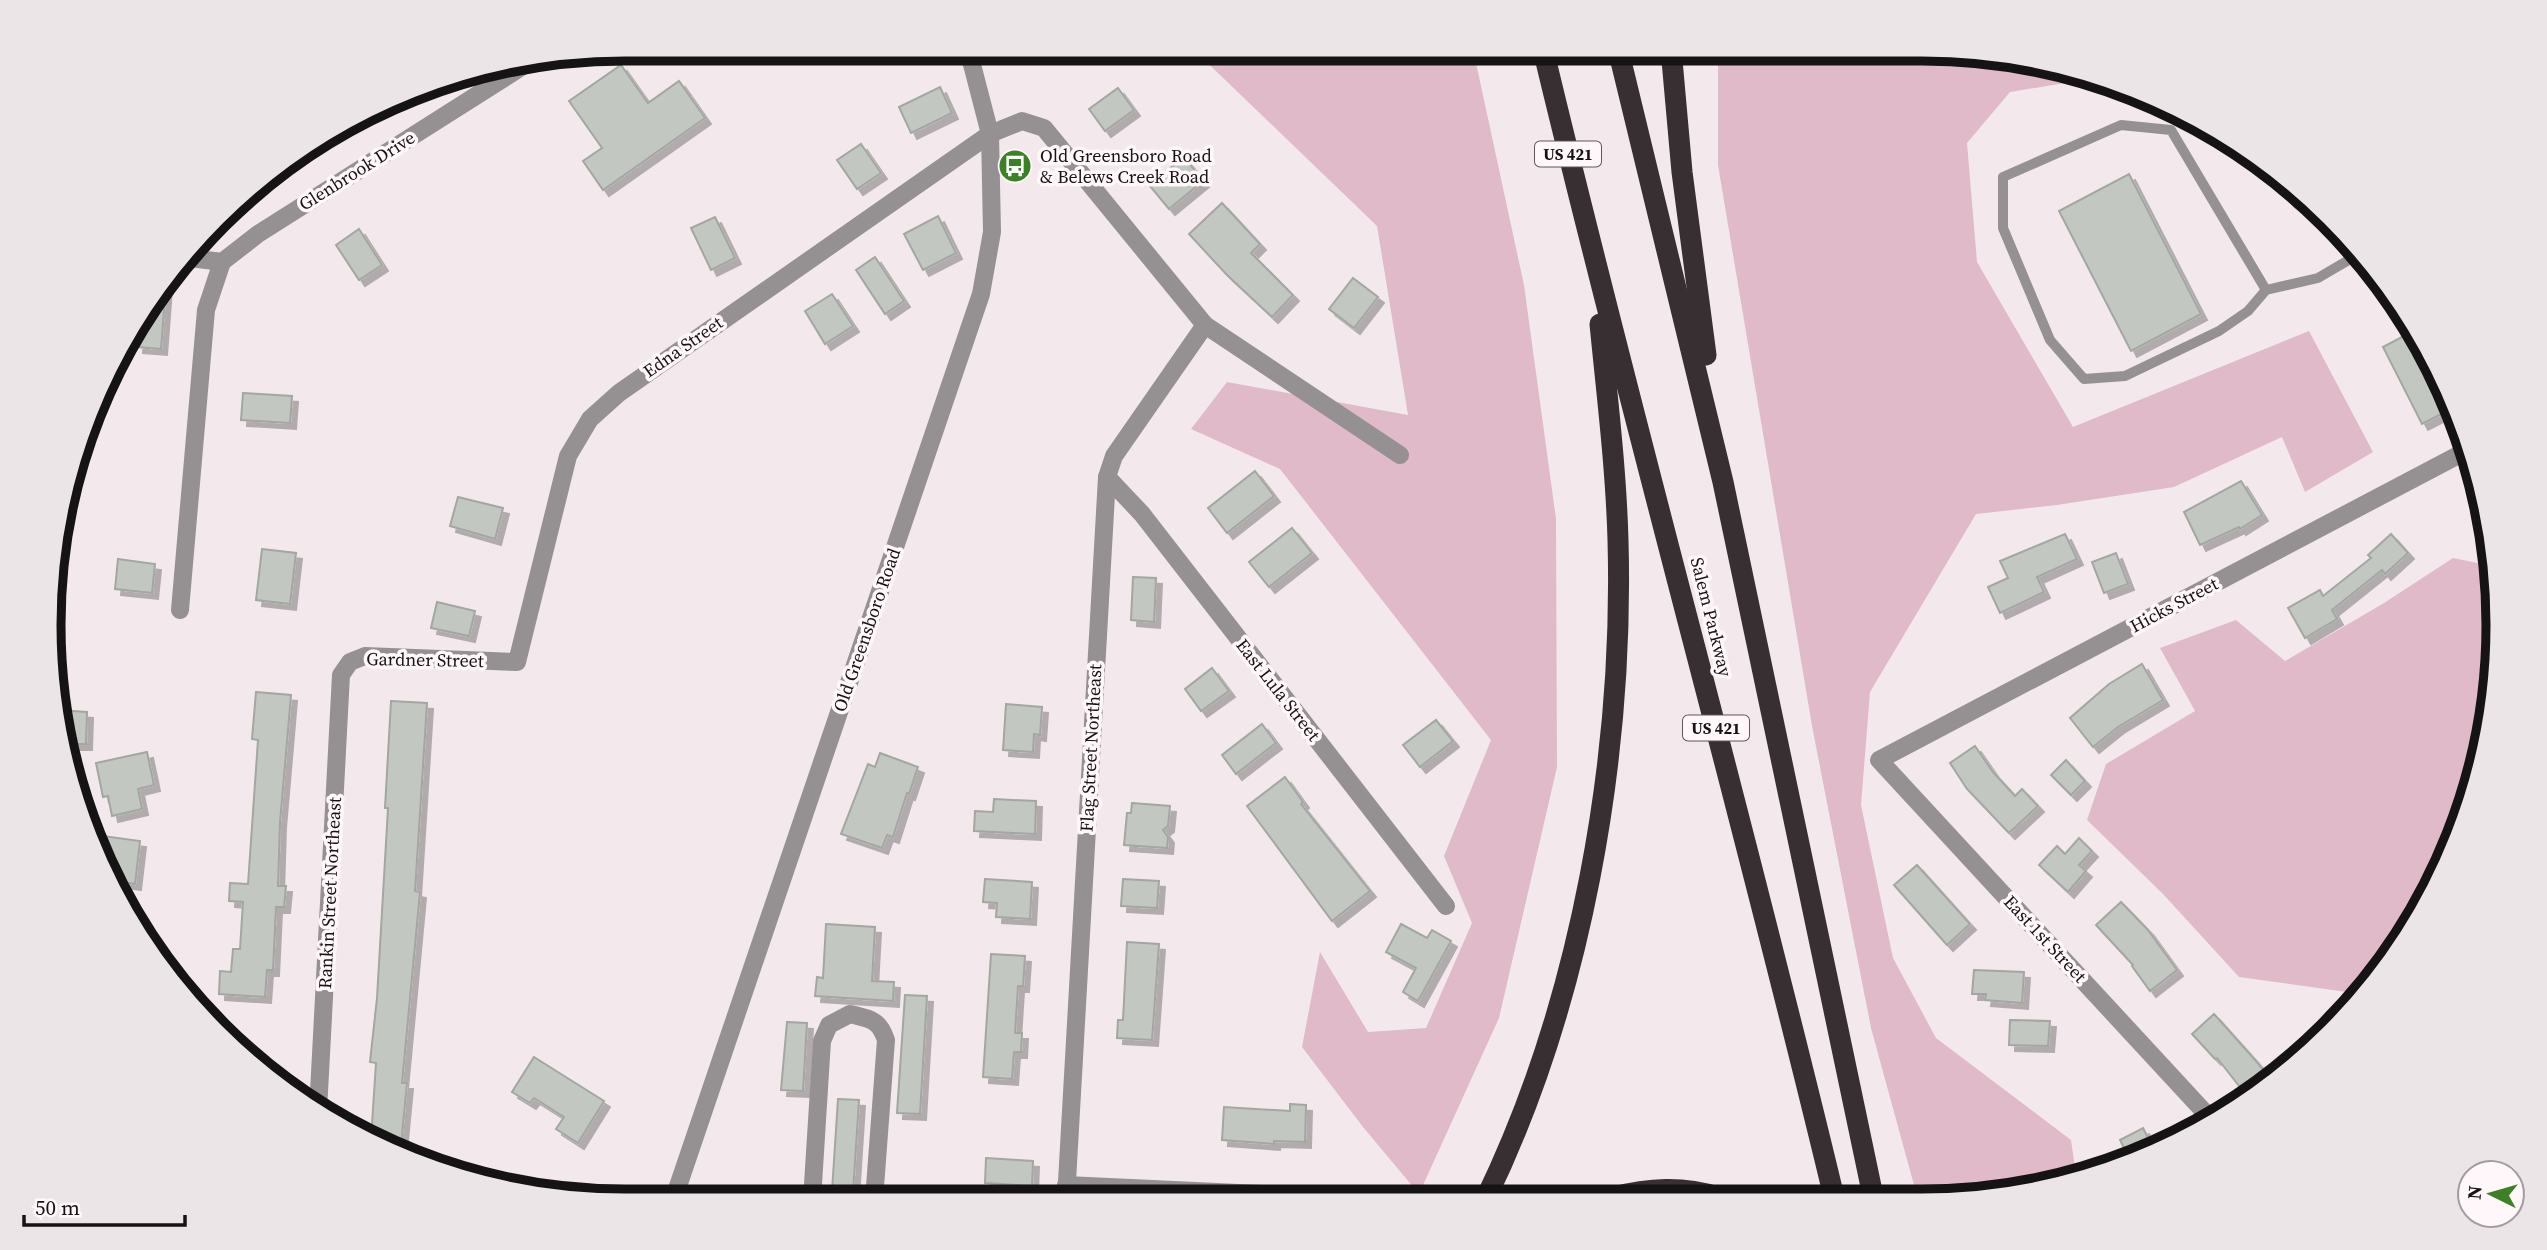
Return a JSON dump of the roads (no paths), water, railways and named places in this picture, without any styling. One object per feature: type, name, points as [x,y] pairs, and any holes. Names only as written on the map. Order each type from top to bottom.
[{"type":"highway","name":"Salem Parkway","points":[[1546,61],[1593,260],[1675,566],[1832,1189]]},
{"type":"highway","name":"US 421","points":[[1621,61],[1723,482],[1872,1189]]},
{"type":"highway","points":[[1672,61],[1682,172],[1723,482]]},
{"type":"highway","points":[[1490,1189],[1523,1113],[1569,966],[1599,829],[1609,748],[1618,611],[1618,542],[1615,472],[1593,260]]},
{"type":"street","name":"Old Greensboro Road","points":[[677,1189],[981,294],[992,232],[990,134],[972,61]]},
{"type":"street","name":"Glenbrook Drive","points":[[222,262],[258,234],[513,73]]},
{"type":"street","name":"Edna Street","points":[[517,662],[568,456],[590,419],[619,393],[990,134],[1022,121],[1044,128],[1205,325],[1400,455]]},
{"type":"street","points":[[180,610],[206,310],[222,262],[196,259]]},
{"type":"street","name":"Flag Street Northeast","points":[[1066,1189],[1107,477],[1114,456],[1205,325]]},
{"type":"street","name":"Hicks Street","points":[[1879,760],[2459,455]]},
{"type":"street","name":"East Lula Street","points":[[1107,477],[1142,514],[1446,906]]},
{"type":"street","name":"Gardner Street","points":[[341,675],[350,662],[365,656],[517,662]]},
{"type":"street","name":"Rankin Street Northeast","points":[[319,1098],[341,675]]},
{"type":"street","name":"East 1st Street","points":[[1879,760],[2205,1112]]},
{"type":"street","points":[[813,1189],[822,1041],[829,1025],[850,1014],[872,1019],[882,1027],[886,1040],[875,1189]]},
{"type":"lane","points":[[2266,290],[2171,130],[2121,125],[2003,177],[2003,228],[2050,340],[2084,379],[2125,376],[2219,331],[2248,311],[2266,290],[2318,278],[2351,259]]},
{"type":"place","name":"Old Greensboro Road & Belews Creek Road","points":[[1015,166]]}]
